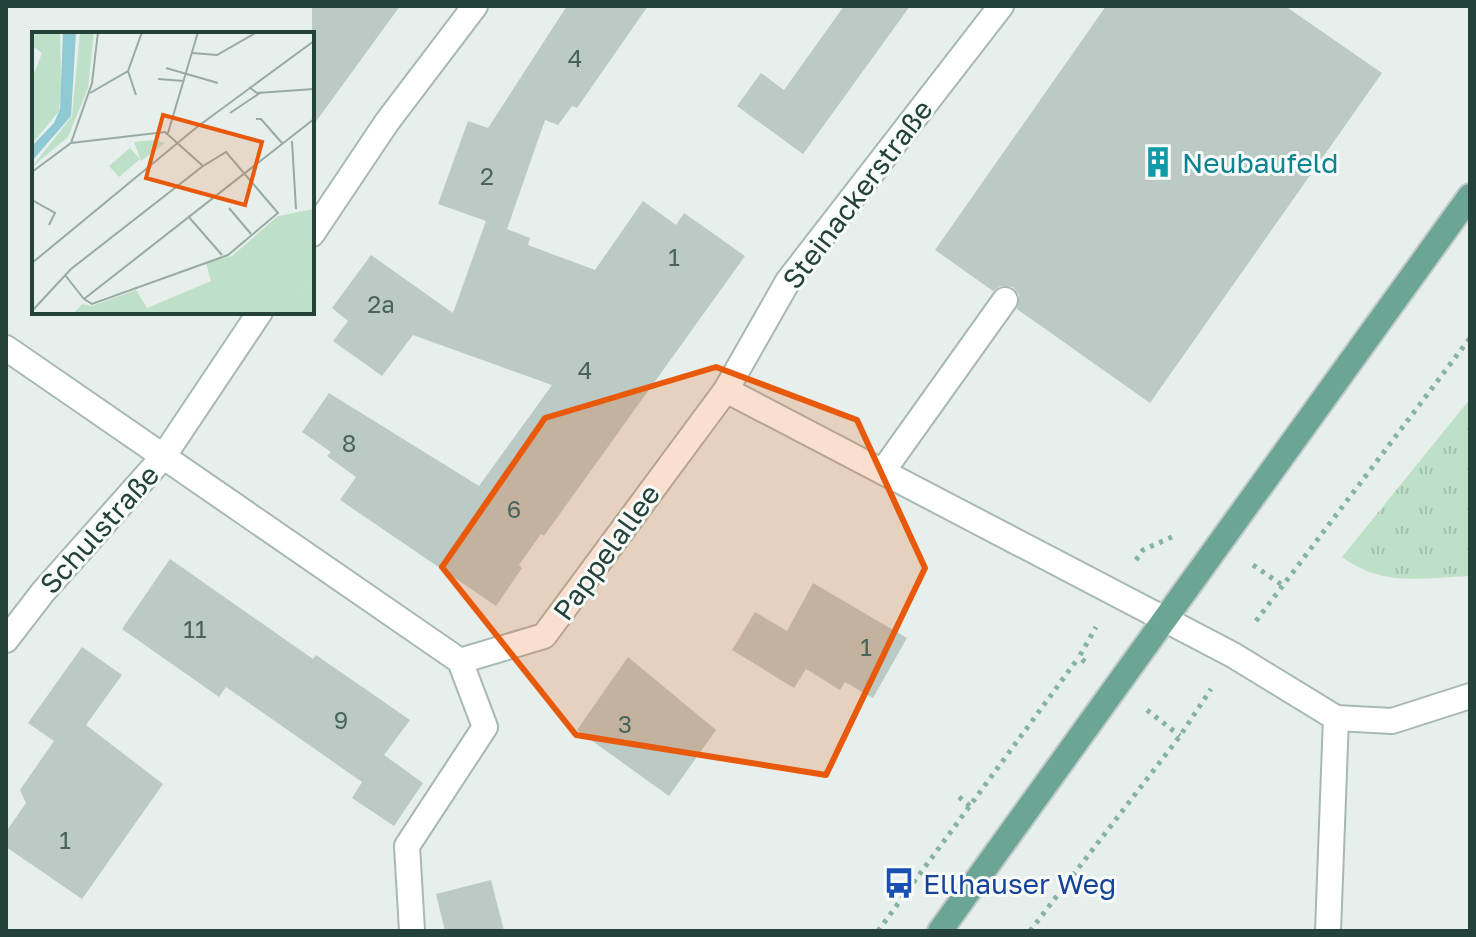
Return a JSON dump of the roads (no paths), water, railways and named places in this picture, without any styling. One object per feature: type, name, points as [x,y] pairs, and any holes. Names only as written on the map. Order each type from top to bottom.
[{"type":"main road","points":[[940,931],[1470,196]]},
{"type":"street","points":[[314,231],[387,122],[475,6]]},
{"type":"street","name":"Steinackerstraße","points":[[726,390],[788,281],[1001,6]]},
{"type":"street","points":[[883,471],[1005,300]]},
{"type":"street","name":"Schulstraße","points":[[6,640],[43,592],[163,457],[259,314]]},
{"type":"street","points":[[6,348],[460,661],[485,727],[407,846],[412,931]]},
{"type":"street","points":[[726,390],[1233,655],[1336,718],[1392,721],[1470,696]]},
{"type":"street","name":"Pappelallee","points":[[460,661],[544,636],[726,390]]},
{"type":"street","points":[[1328,931],[1336,718]]},
{"type":"place","name":"Neubaufeld","points":[[1158,162]]},
{"type":"place","name":"Ellhauser Weg","points":[[899,883]]}]
